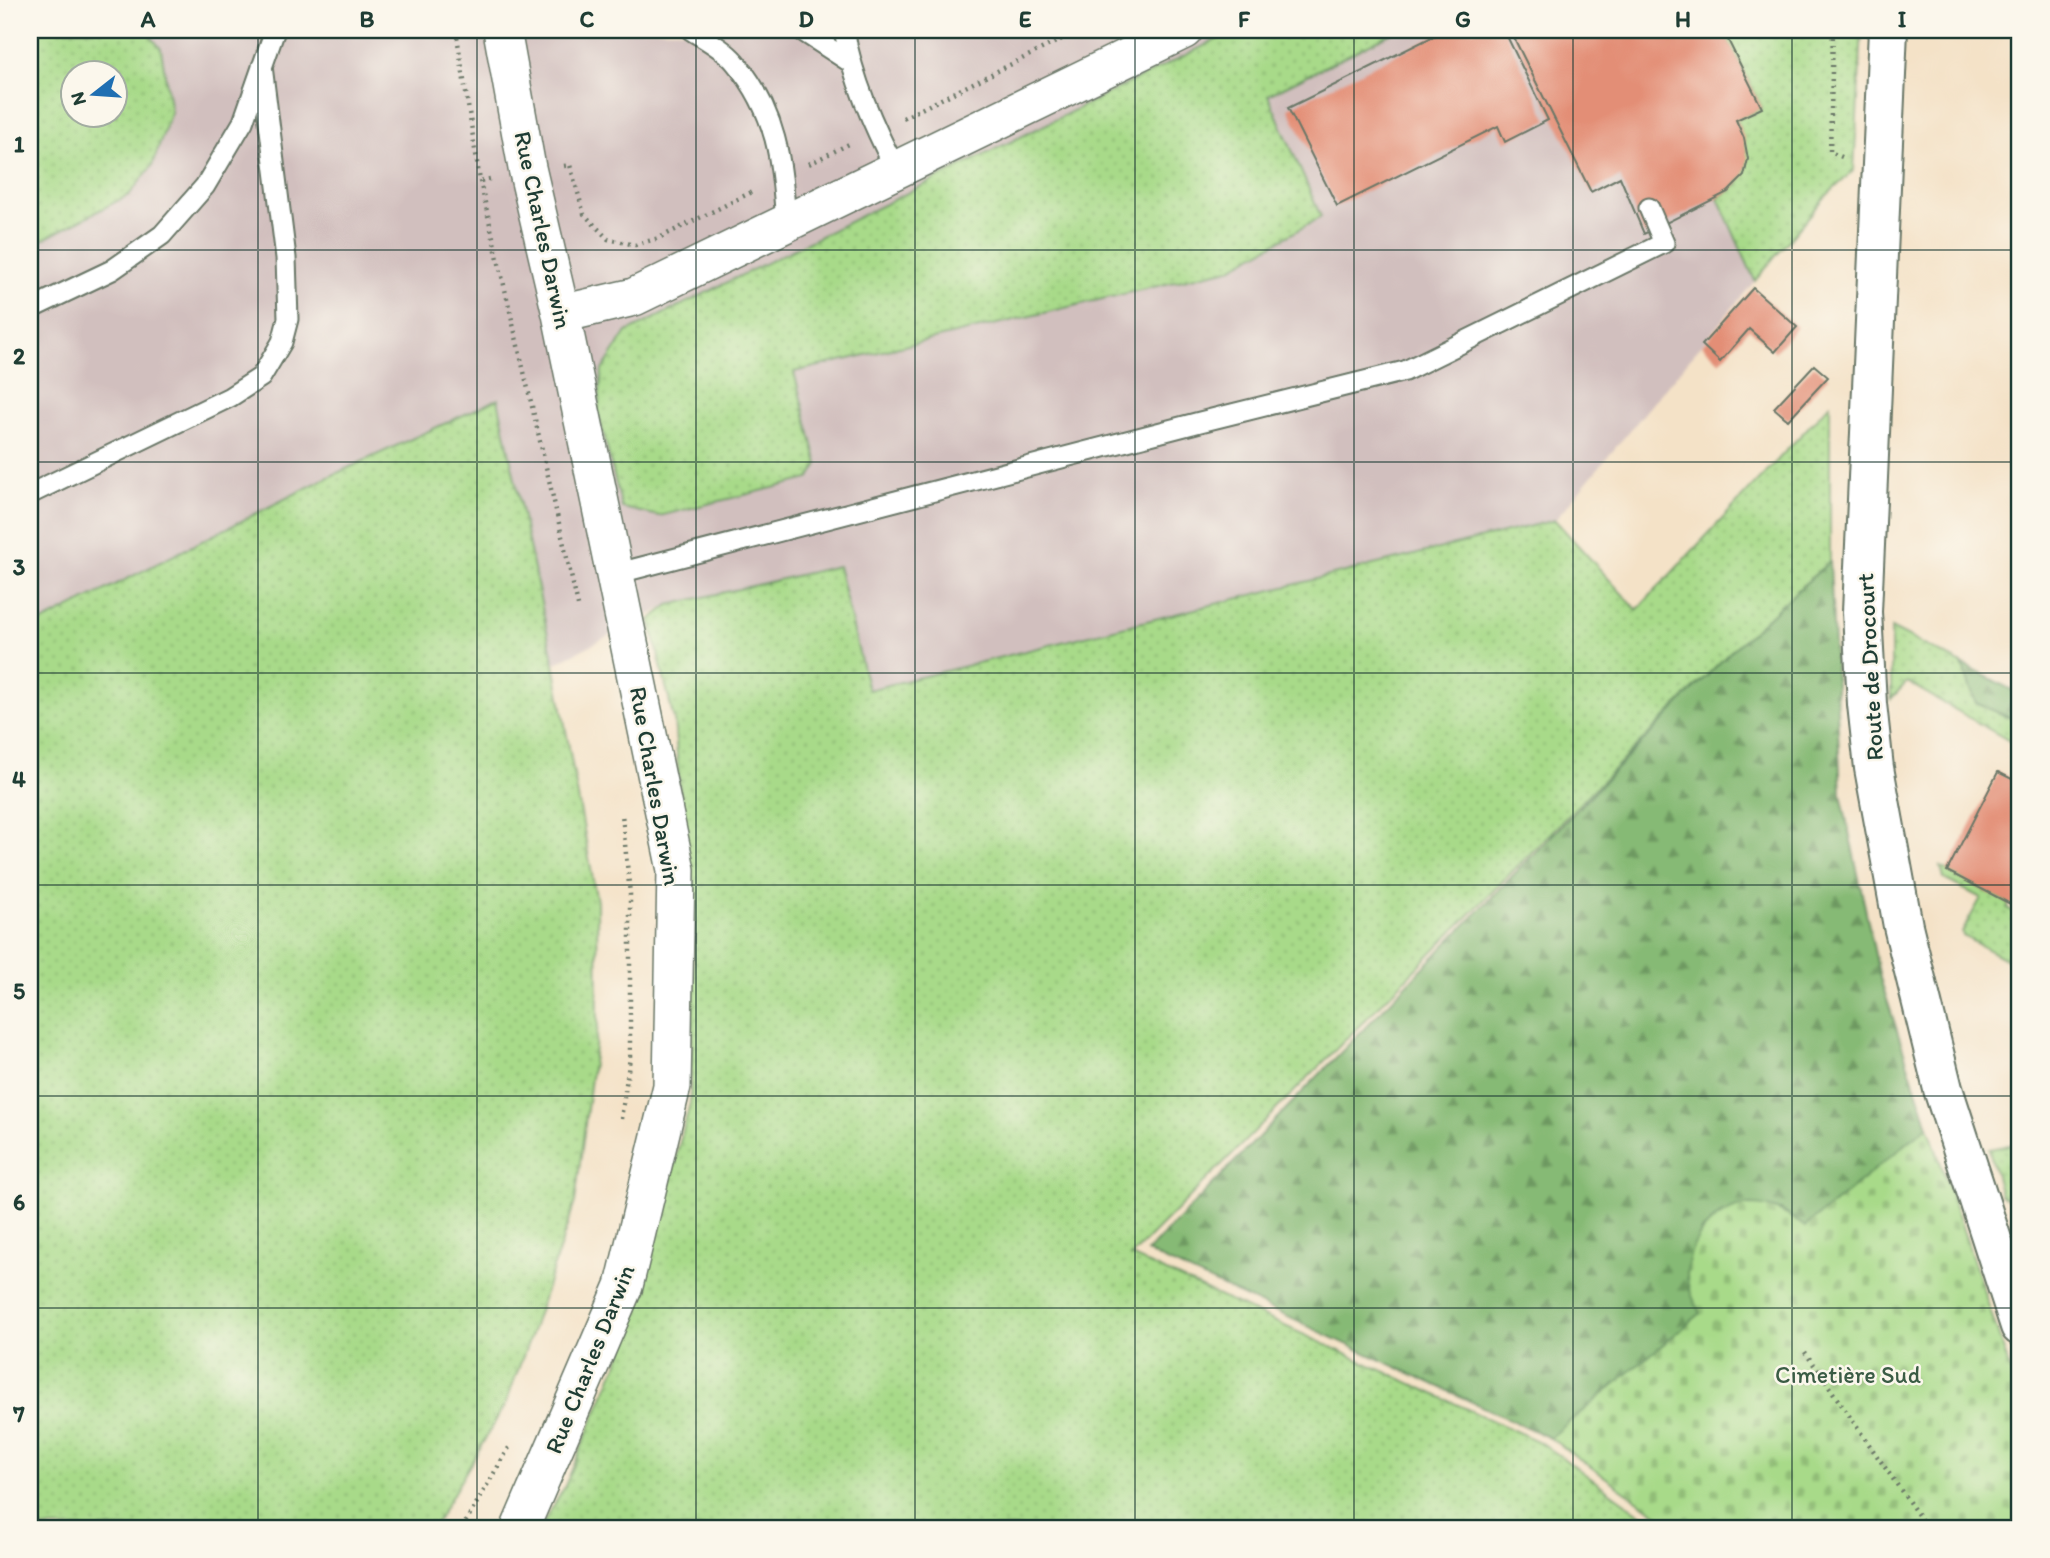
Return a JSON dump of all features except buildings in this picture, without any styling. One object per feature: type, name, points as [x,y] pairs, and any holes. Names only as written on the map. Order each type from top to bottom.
[{"type":"street","name":"Rue Charles Darwin","points":[[502,30],[527,168],[562,314],[676,870],[672,1086],[624,1286],[520,1528]]},
{"type":"street","points":[[562,314],[634,298],[1184,30]]},
{"type":"street","name":"Route de Drocourt","points":[[1888,30],[1862,612],[1870,730],[1874,768],[1903,926],[1943,1089],[2013,1279],[2020,1326]]},
{"type":"lane","points":[[30,309],[112,270],[162,235],[205,186],[237,133],[275,30]]},
{"type":"lane","points":[[691,30],[734,60],[760,99],[776,139],[783,177],[786,224]]},
{"type":"lane","points":[[801,30],[850,62]]},
{"type":"lane","points":[[844,30],[850,62],[876,131],[896,170]]},
{"type":"lane","points":[[30,494],[230,397],[261,377],[282,342],[288,319],[286,258],[262,66]]},
{"type":"lane","points":[[615,574],[1200,422],[1405,372],[1664,243],[1649,208]]},
{"type":"path","points":[[1833,30],[1830,152],[1882,174]]},
{"type":"path","points":[[480,181],[580,612]]},
{"type":"path","points":[[621,805],[630,894],[629,1057],[621,1121]]},
{"type":"path","points":[[1805,1352],[1927,1528]]},
{"type":"path","points":[[462,1528],[513,1440]]},
{"type":"shaded area","points":[[30,30],[1824,30],[1825,197],[1555,520],[867,690],[838,566],[669,605],[554,664],[498,399],[309,487],[30,628]]},
{"type":"green space","points":[[30,30],[146,30],[161,49],[171,112],[152,166],[129,195],[30,246]]},
{"type":"green space","points":[[1236,30],[1398,30],[1268,95],[1321,217],[1229,269],[794,372],[818,464],[809,479],[659,516],[622,508],[598,412],[602,370],[627,332]]},
{"type":"green space","points":[[1723,30],[1862,30],[1854,170],[1825,197],[1755,281],[1718,198],[1739,183],[1744,174],[1747,155],[1736,120],[1762,108]]},
{"type":"green space","points":[[498,399],[554,664],[597,902],[598,1024],[575,1202],[506,1403],[433,1528],[30,1528],[30,628],[322,480]]},
{"type":"green space","points":[[1830,404],[1830,561],[1729,653],[1131,1256],[1542,1443],[1660,1528],[540,1528],[564,1488],[631,1332],[690,1103],[694,959],[674,720],[650,620],[669,605],[838,566],[868,690],[1555,520],[1637,610]]},
{"type":"green space","points":[[1830,561],[1841,794],[1880,978],[1928,1126],[1805,1227],[1781,1210],[1750,1205],[1719,1215],[1701,1232],[1688,1284],[1700,1314],[1550,1438],[1147,1252],[1729,653]]},
{"type":"green space","points":[[1891,628],[1962,664],[1976,703],[2020,722],[2020,747],[1907,682],[1891,699]]},
{"type":"green space","points":[[1962,664],[2020,694],[2020,722],[1976,703]]},
{"type":"green space","points":[[1941,867],[2009,903],[2007,908],[2020,915],[2020,967],[1963,936],[1962,932],[1981,898],[1944,879]]},
{"type":"green space","name":"Cimetière Sud","points":[[1928,1126],[2020,1399],[2020,1528],[1677,1528],[1550,1438],[1700,1314],[1689,1288],[1687,1270],[1695,1243],[1713,1221],[1737,1207],[1759,1205],[1793,1218],[1805,1227]]},
{"type":"green space","points":[[2020,1143],[2020,1208],[2001,1195],[1989,1149]]}]
